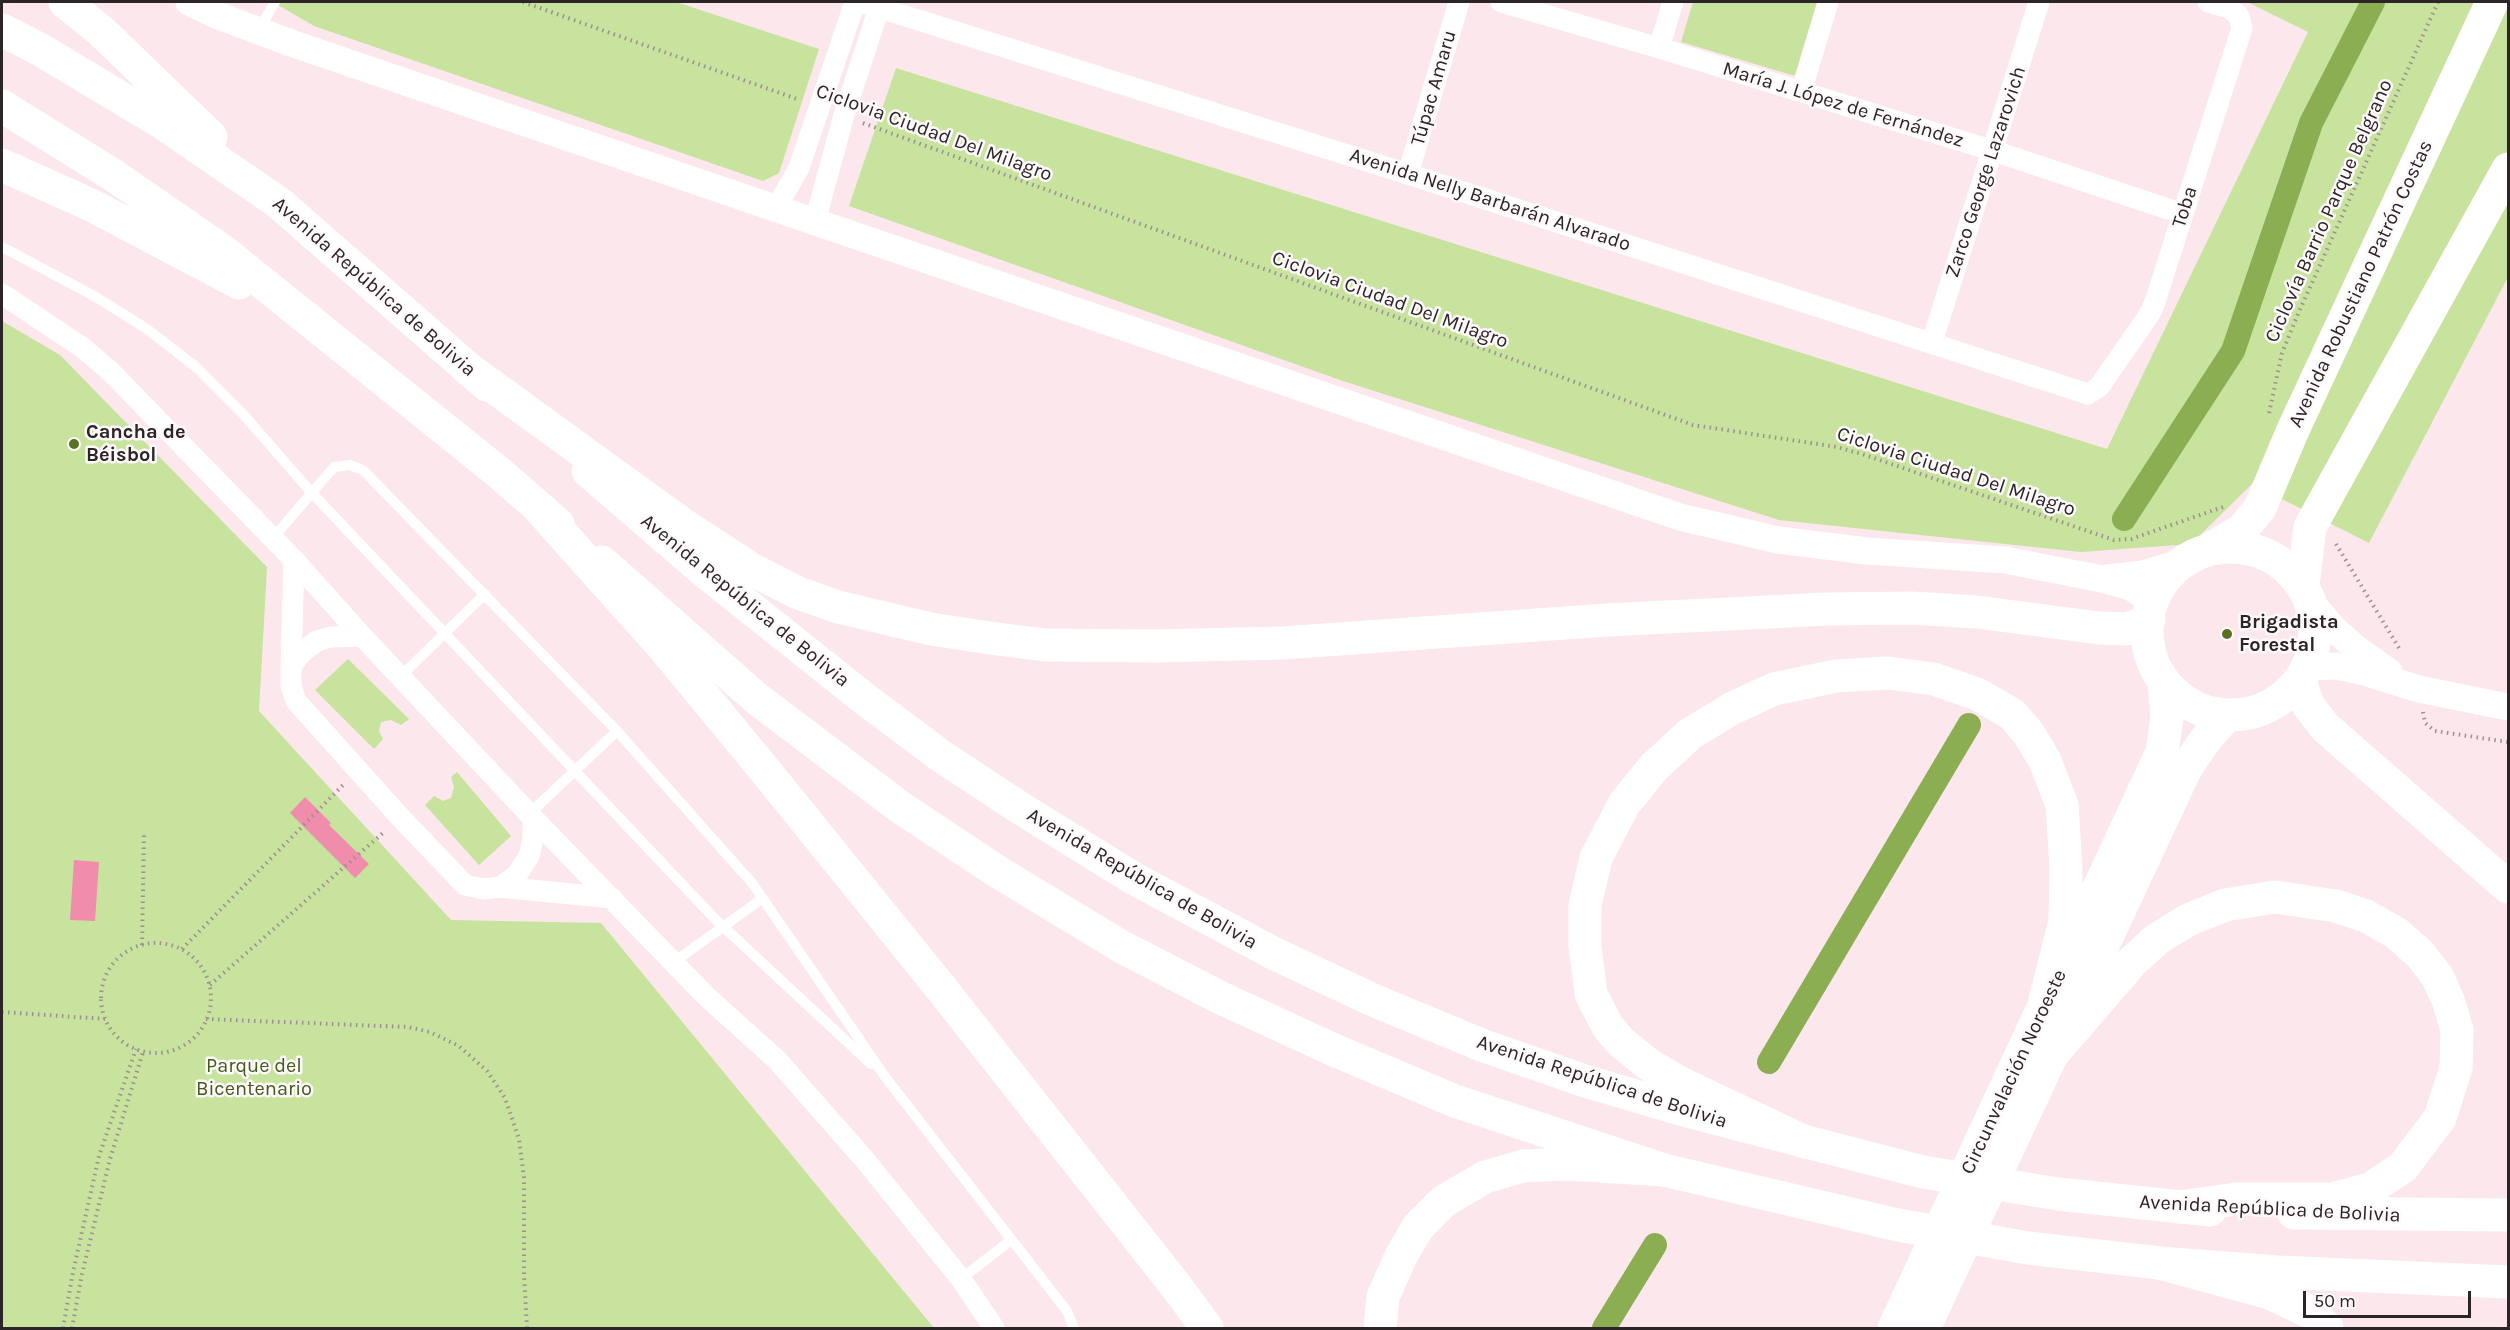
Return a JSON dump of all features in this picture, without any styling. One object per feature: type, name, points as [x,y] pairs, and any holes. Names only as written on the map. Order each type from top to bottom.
[{"type":"main road","points":[[65,2],[102,32],[279,203]]},
{"type":"main road","name":"Avenida Robustiano Patrón Costas","points":[[2197,556],[2242,530],[2260,508],[2298,419],[2492,2]]},
{"type":"main road","name":"Avenida República de Bolivia","points":[[2,30],[41,50],[161,122],[279,203],[703,570],[866,700],[951,763],[1133,878],[1273,953],[1373,1000],[1484,1046],[1607,1088],[1923,1173],[2058,1194],[2180,1207],[2323,1215],[2508,1215]]},
{"type":"main road","points":[[2,106],[113,175],[223,251],[317,325],[537,506],[756,698],[882,794],[998,872],[1122,947],[1241,1008],[1455,1101],[1664,1170],[1898,1225],[2028,1248],[2160,1263],[2380,1278],[2508,1282]]},
{"type":"main road","points":[[2,165],[101,211],[317,325]]},
{"type":"main road","points":[[2151,610],[2148,641],[2153,662],[2173,693],[2192,706],[2227,715],[2255,712],[2280,700],[2304,674],[2313,651],[2314,631],[2306,594],[2310,527],[2508,169]]},
{"type":"main road","points":[[466,367],[684,525],[762,574],[796,592],[838,607],[931,629],[1045,645],[1154,646],[1283,643],[1607,620],[1828,609],[1911,608],[1977,612],[2126,629],[2139,625],[2151,610],[2165,579],[2197,556],[2237,547],[2262,552],[2285,566],[2306,594]]},
{"type":"main road","points":[[537,506],[657,640],[763,768],[941,988],[1176,1286],[1207,1329]]},
{"type":"main road","points":[[1805,1142],[1680,1083],[1648,1065],[1621,1042],[1608,1027],[1591,994],[1585,946],[1585,905],[1596,858],[1624,804],[1654,767],[1690,734],[1731,709],[1774,689],[1836,676],[1888,673],[1934,679],[1977,694],[2012,714],[2029,734],[2045,761],[2062,805],[2066,868],[2065,921],[2041,1016]]},
{"type":"main road","points":[[2304,674],[2308,705],[2325,727],[2508,887]]},
{"type":"main road","points":[[2145,823],[2162,752],[2167,718],[2164,681]]},
{"type":"main road","points":[[2145,823],[2206,739],[2227,715]]},
{"type":"main road","name":"Circunvalación Noroeste","points":[[1894,1329],[2041,1016],[2145,823]]},
{"type":"main road","name":"Circunvalación Noroeste","points":[[1924,1329],[2051,1056],[2145,823]]},
{"type":"main road","points":[[2051,1056],[2132,962],[2157,939],[2188,920],[2225,905],[2275,897],[2336,906],[2366,916],[2396,933],[2420,954],[2437,976],[2448,1000],[2457,1030],[2456,1068],[2440,1118],[2403,1167],[2370,1189],[2332,1199],[2236,1199],[2180,1207]]},
{"type":"main road","points":[[1380,1329],[1383,1297],[1401,1256],[1418,1227],[1444,1201],[1485,1177],[1523,1166],[1569,1164],[1664,1170]]},
{"type":"main road","points":[[2160,1263],[2270,1293],[2310,1312],[2327,1329]]},
{"type":"street","points":[[189,2],[258,31],[1680,517],[1778,540],[1867,551],[2005,560],[2102,579],[2131,587],[2151,610]]},
{"type":"street","points":[[776,208],[800,168],[855,2]]},
{"type":"street","name":"Túpac Amaru","points":[[1408,174],[1459,2]]},
{"type":"street","name":"María J. López de Fernández","points":[[1501,2],[1994,151],[2182,214]]},
{"type":"street","points":[[1659,48],[1673,2]]},
{"type":"street","points":[[1801,92],[1828,2]]},
{"type":"street","name":"Zarco George Lazarovich","points":[[1932,342],[1994,151],[2039,2]]},
{"type":"street","name":"Toba","points":[[2099,387],[2149,315],[2242,28],[2239,16],[2229,8],[2208,2]]},
{"type":"street","points":[[815,221],[874,3]]},
{"type":"street","name":"Avenida Nelly Barbarán Alvarado","points":[[874,3],[2088,394],[2099,387]]},
{"type":"street","points":[[2,294],[83,348],[110,371],[294,560],[531,816],[674,962],[777,1060],[865,1160],[961,1279],[994,1329]]},
{"type":"street","points":[[2102,579],[2143,574],[2197,556]]},
{"type":"street","points":[[294,560],[291,686],[296,701],[400,817],[465,885],[484,889],[500,887],[612,898]]},
{"type":"street","points":[[2306,594],[2335,630],[2357,649],[2410,686]]},
{"type":"street","points":[[291,667],[301,653],[317,641],[331,637],[362,636]]},
{"type":"street","points":[[2304,674],[2336,666],[2410,686],[2508,707]]},
{"type":"street","points":[[500,887],[517,875],[529,856],[533,838],[531,816]]},
{"type":"lane","points":[[258,31],[275,2]]},
{"type":"lane","points":[[2,247],[96,297],[147,329],[196,367],[243,414],[311,492],[723,927],[886,1078]]},
{"type":"lane","points":[[273,538],[334,467],[350,465],[363,470],[617,731],[752,883],[886,1078],[1066,1311],[1074,1329]]},
{"type":"lane","points":[[400,677],[485,594]]},
{"type":"lane","points":[[531,816],[617,731]]},
{"type":"lane","points":[[674,962],[763,898]]},
{"type":"lane","points":[[961,1279],[1011,1240]]},
{"type":"path","name":"Ciclovia Ciudad Del Milagro","points":[[523,2],[819,107]]},
{"type":"path","name":"Ciclovía Barrio Parque Belgrano","points":[[2268,418],[2282,353],[2438,2]]},
{"type":"path","name":"Ciclovia Ciudad Del Milagro","points":[[844,116],[1693,425],[1854,452],[2114,540],[2131,539],[2228,506],[2260,508]]},
{"type":"path","points":[[182,949],[358,770]]},
{"type":"path","points":[[209,985],[400,817]]},
{"type":"path","points":[[142,945],[144,834]]},
{"type":"path","points":[[156,943],[182,949],[194,958],[204,971],[209,985],[210,1003],[206,1019],[190,1041],[166,1052],[143,1052],[122,1042],[112,1032],[105,1019],[101,1000],[103,982],[112,965],[125,952],[142,945],[156,943]]},
{"type":"path","points":[[2,1012],[105,1019]]},
{"type":"path","points":[[206,1019],[408,1027],[430,1032],[459,1046],[487,1071],[505,1098],[519,1139],[525,1178],[524,1274],[527,1329]]},
{"type":"path","points":[[63,1329],[75,1262],[99,1156],[136,1049]]},
{"type":"path","points":[[72,1329],[82,1274],[110,1159],[143,1052]]},
{"type":"green space","points":[[273,2],[676,2],[819,49],[779,173],[763,181],[314,26]]},
{"type":"green space","points":[[1693,2],[1825,2],[1802,78],[1681,42]]},
{"type":"green space","points":[[2247,2],[2508,2],[2508,277],[2369,543],[2252,484],[2191,544],[2081,552],[1779,520],[1343,381],[849,206],[896,68],[2107,449],[2308,32]]},
{"type":"green space","name":"Parque del Bicentenario","points":[[2,321],[60,355],[267,567],[259,711],[451,920],[601,923],[934,1328],[2,1328]]},
{"type":"green space","points":[[348,659],[409,719],[401,725],[391,720],[381,722],[379,731],[383,739],[374,749],[315,690]]},
{"type":"green space","points":[[457,772],[511,836],[479,865],[425,805],[434,796],[443,801],[451,798],[454,787],[451,777]]},
{"type":"building","points":[[305,797],[331,823],[329,825],[369,864],[355,878],[290,813]]},
{"type":"building","points":[[74,860],[99,862],[95,921],[70,920]]},
{"type":"waterway","points":[[2124,519],[2233,351],[2311,123],[2373,2]]},
{"type":"waterway","points":[[1769,1062],[1969,725]]},
{"type":"waterway","points":[[1604,1328],[1655,1245]]},
{"type":"place","name":"Cancha de Béisbol","points":[[74,444]]},
{"type":"place","name":"Brigadista Forestal","points":[[2227,634]]}]
